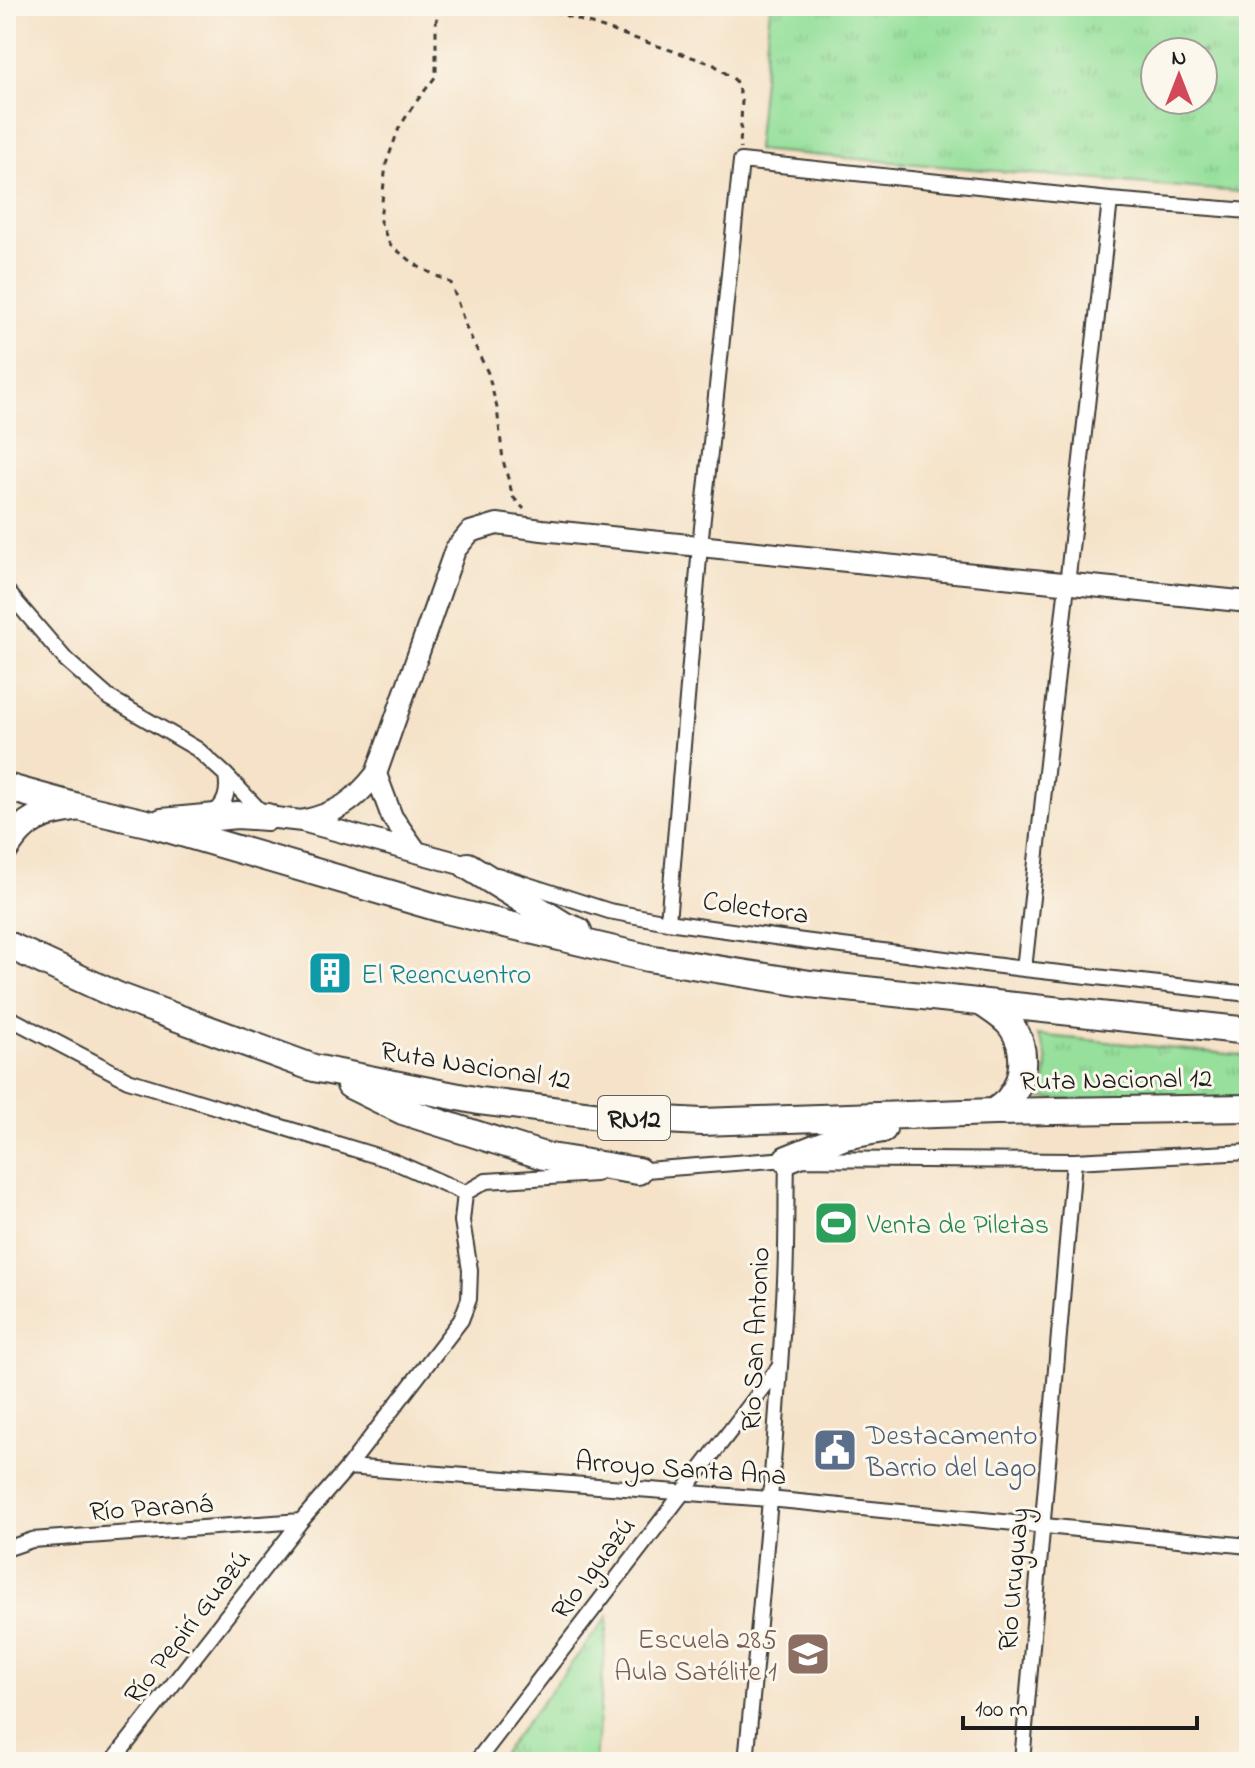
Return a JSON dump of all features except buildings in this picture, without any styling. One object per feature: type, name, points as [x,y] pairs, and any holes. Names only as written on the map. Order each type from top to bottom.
[{"type":"highway","name":"Ruta Nacional 12","points":[[6,787],[151,824],[446,910],[648,958],[810,984],[1249,1031]]},
{"type":"highway","points":[[6,848],[18,831],[46,813],[78,807]]},
{"type":"highway","points":[[151,824],[237,815],[267,817]]},
{"type":"highway","points":[[468,866],[565,926],[648,958]]},
{"type":"highway","name":"Ruta Nacional 12","points":[[10,943],[118,996],[314,1068],[479,1101],[608,1117],[702,1122],[994,1112],[1249,1108]]},
{"type":"highway","points":[[981,1002],[1012,1027],[1022,1054],[1018,1083],[1009,1099],[994,1112]]},
{"type":"highway","points":[[314,1068],[403,1111],[544,1156],[638,1171]]},
{"type":"highway","points":[[787,1159],[845,1136],[957,1114]]},
{"type":"main road","points":[[302,821],[324,816],[344,806],[362,792],[376,774],[455,550],[470,532],[497,524],[1249,602]]},
{"type":"main road","points":[[376,774],[392,817],[416,851]]},
{"type":"main road","name":"Colectora","points":[[267,817],[302,821],[468,866]]},
{"type":"street","points":[[668,922],[700,546],[741,161],[1110,200],[1249,211]]},
{"type":"street","points":[[1024,969],[1110,200]]},
{"type":"street","points":[[6,590],[66,660],[108,697],[197,749],[267,817]]},
{"type":"street","points":[[207,817],[216,812],[227,795],[226,775]]},
{"type":"street","name":"Colectora","points":[[468,866],[609,911],[668,922],[1024,969],[1249,994]]},
{"type":"street","points":[[6,1016],[128,1080],[393,1161],[465,1193],[486,1181],[787,1159],[1074,1161],[1249,1152]]},
{"type":"street","name":"Río San Antonio","points":[[746,1762],[765,1570],[780,1366],[787,1159]]},
{"type":"street","name":"Río Uruguay","points":[[1022,1762],[1074,1161]]},
{"type":"street","name":"Río Pepirí Guazú","points":[[112,1762],[301,1521],[348,1467],[461,1320],[469,1299],[470,1270],[462,1221],[465,1193]]},
{"type":"street","name":"Río Iguazú","points":[[476,1762],[780,1366]]},
{"type":"street","name":"Arroyo Santa Ana","points":[[348,1467],[769,1499],[1249,1546]]},
{"type":"street","name":"Río Paraná","points":[[6,1549],[32,1540],[301,1521]]},
{"type":"path","points":[[439,6],[436,76],[399,128],[386,164],[380,221],[390,245],[419,267],[451,283],[466,327],[488,373],[497,408],[503,460],[513,497],[542,530]]},
{"type":"path","points":[[543,6],[713,64],[735,80],[742,99],[741,161]]},
{"type":"green space","points":[[770,6],[1249,6],[1249,193],[756,150]]},
{"type":"green space","points":[[1037,1035],[1249,1056],[1249,1099],[1121,1103],[1040,1098],[1047,1066]]},
{"type":"green space","points":[[608,1616],[595,1762],[496,1762]]},
{"type":"place","name":"El Reencuentro","points":[[330,973]]},
{"type":"place","name":"Venta de Piletas","points":[[836,1223]]},
{"type":"place","name":"Destacamento Barrio del Lago","points":[[835,1450]]},
{"type":"place","name":"Escuela 285 Aula Satélite 1","points":[[808,1654]]}]
